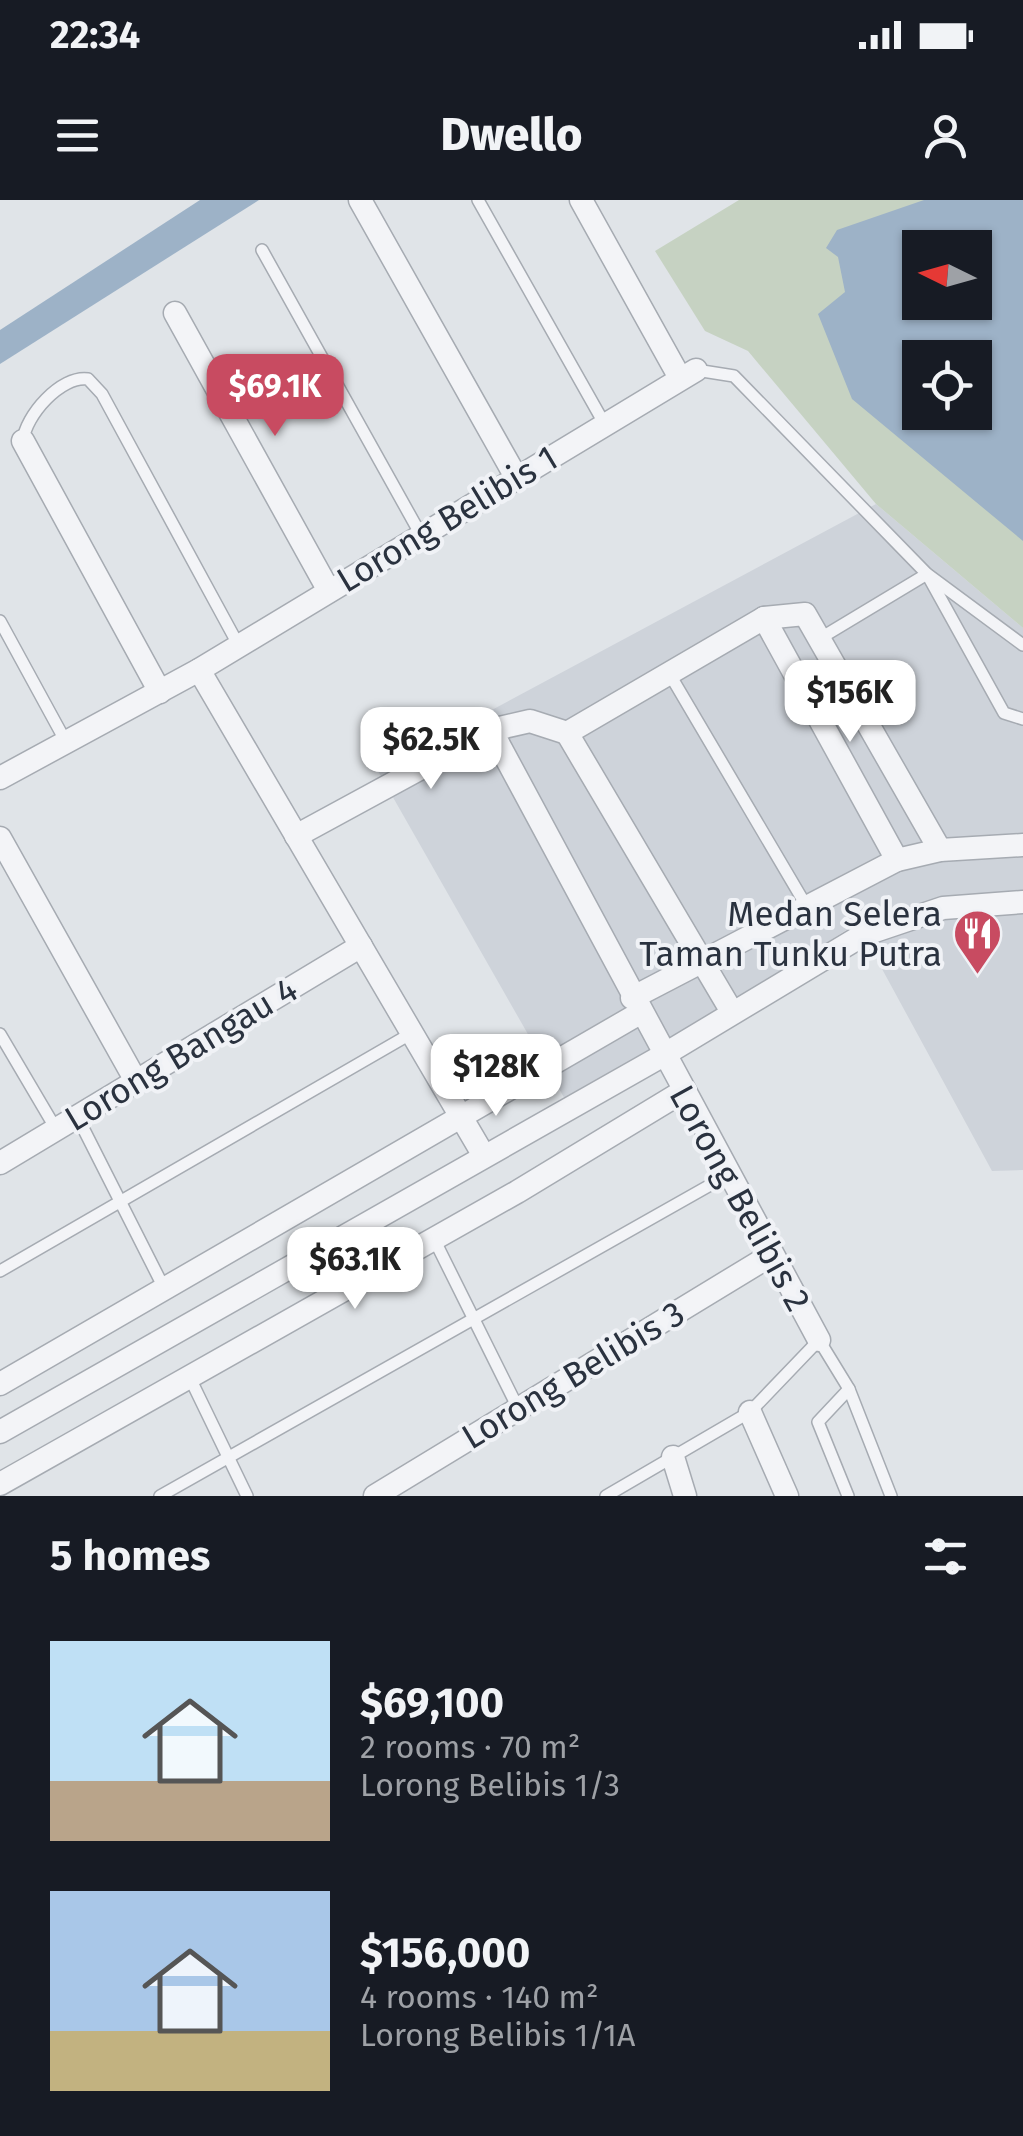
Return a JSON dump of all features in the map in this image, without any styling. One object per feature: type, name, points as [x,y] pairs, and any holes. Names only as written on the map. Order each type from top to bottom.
[{"type":"street","points":[[360,200],[516,477]]},
{"type":"street","points":[[580,200],[688,374]]},
{"type":"street","points":[[175,313],[330,591]]},
{"type":"street","name":"Lorong Belibis 1","points":[[0,778],[199,670],[688,374]]},
{"type":"street","points":[[23,441],[160,692]]},
{"type":"street","points":[[567,733],[764,618],[805,614],[940,850]]},
{"type":"street","points":[[764,618],[897,860]]},
{"type":"street","points":[[199,670],[484,1156]]},
{"type":"street","points":[[296,836],[491,730],[530,721],[567,733],[732,1012]]},
{"type":"street","name":"Lorong Belibis 2","points":[[491,730],[662,1056],[819,1340]]},
{"type":"street","points":[[0,1384],[460,1115],[702,962],[897,860],[940,850],[1023,845]]},
{"type":"street","points":[[2,846],[136,1081]]},
{"type":"street","points":[[0,1432],[662,1056],[863,935],[943,908],[1023,902]]},
{"type":"street","name":"Lorong Bangau 4","points":[[0,1162],[361,946]]},
{"type":"street","points":[[0,1484],[188,1374],[434,1239],[682,1092]]},
{"type":"street","name":"Lorong Belibis 3","points":[[375,1496],[772,1256]]},
{"type":"street","points":[[750,1412],[787,1496]]},
{"type":"street","points":[[673,1457],[685,1496]]},
{"type":"lane","points":[[478,200],[604,423]]},
{"type":"lane","points":[[262,250],[421,535]]},
{"type":"lane","points":[[688,374],[734,376],[927,574],[1023,645]]},
{"type":"lane","points":[[23,441],[27,424],[42,406],[68,382],[88,379],[102,394],[239,646]]},
{"type":"lane","points":[[819,639],[927,574]]},
{"type":"lane","points":[[927,574],[1004,713],[1023,719]]},
{"type":"lane","points":[[0,621],[66,742]]},
{"type":"lane","points":[[669,674],[807,907]]},
{"type":"lane","points":[[0,1271],[412,1033]]},
{"type":"lane","points":[[0,1034],[56,1129]]},
{"type":"lane","points":[[77,1116],[164,1288]]},
{"type":"lane","points":[[160,1496],[728,1176]]},
{"type":"lane","points":[[434,1239],[518,1408]]},
{"type":"lane","points":[[606,1496],[750,1412],[819,1340],[849,1388],[892,1496]]},
{"type":"lane","points":[[188,1374],[247,1496]]},
{"type":"lane","points":[[848,1496],[818,1422],[849,1388]]},
{"type":"shaded area","points":[[876,504],[1023,628],[1023,1170],[992,1171],[857,923],[570,1108],[378,771]]},
{"type":"green space","points":[[739,200],[1023,200],[1023,628],[876,504],[748,351],[705,331],[655,251]]},
{"type":"water","points":[[200,200],[259,200],[0,364],[0,330]]},
{"type":"water","points":[[924,200],[1023,200],[1023,541],[852,399],[818,314],[845,292],[838,257],[826,248],[837,230]]},
{"type":"place","name":"Medan Selera Taman Tunku Putra","points":[[977,976]]}]
